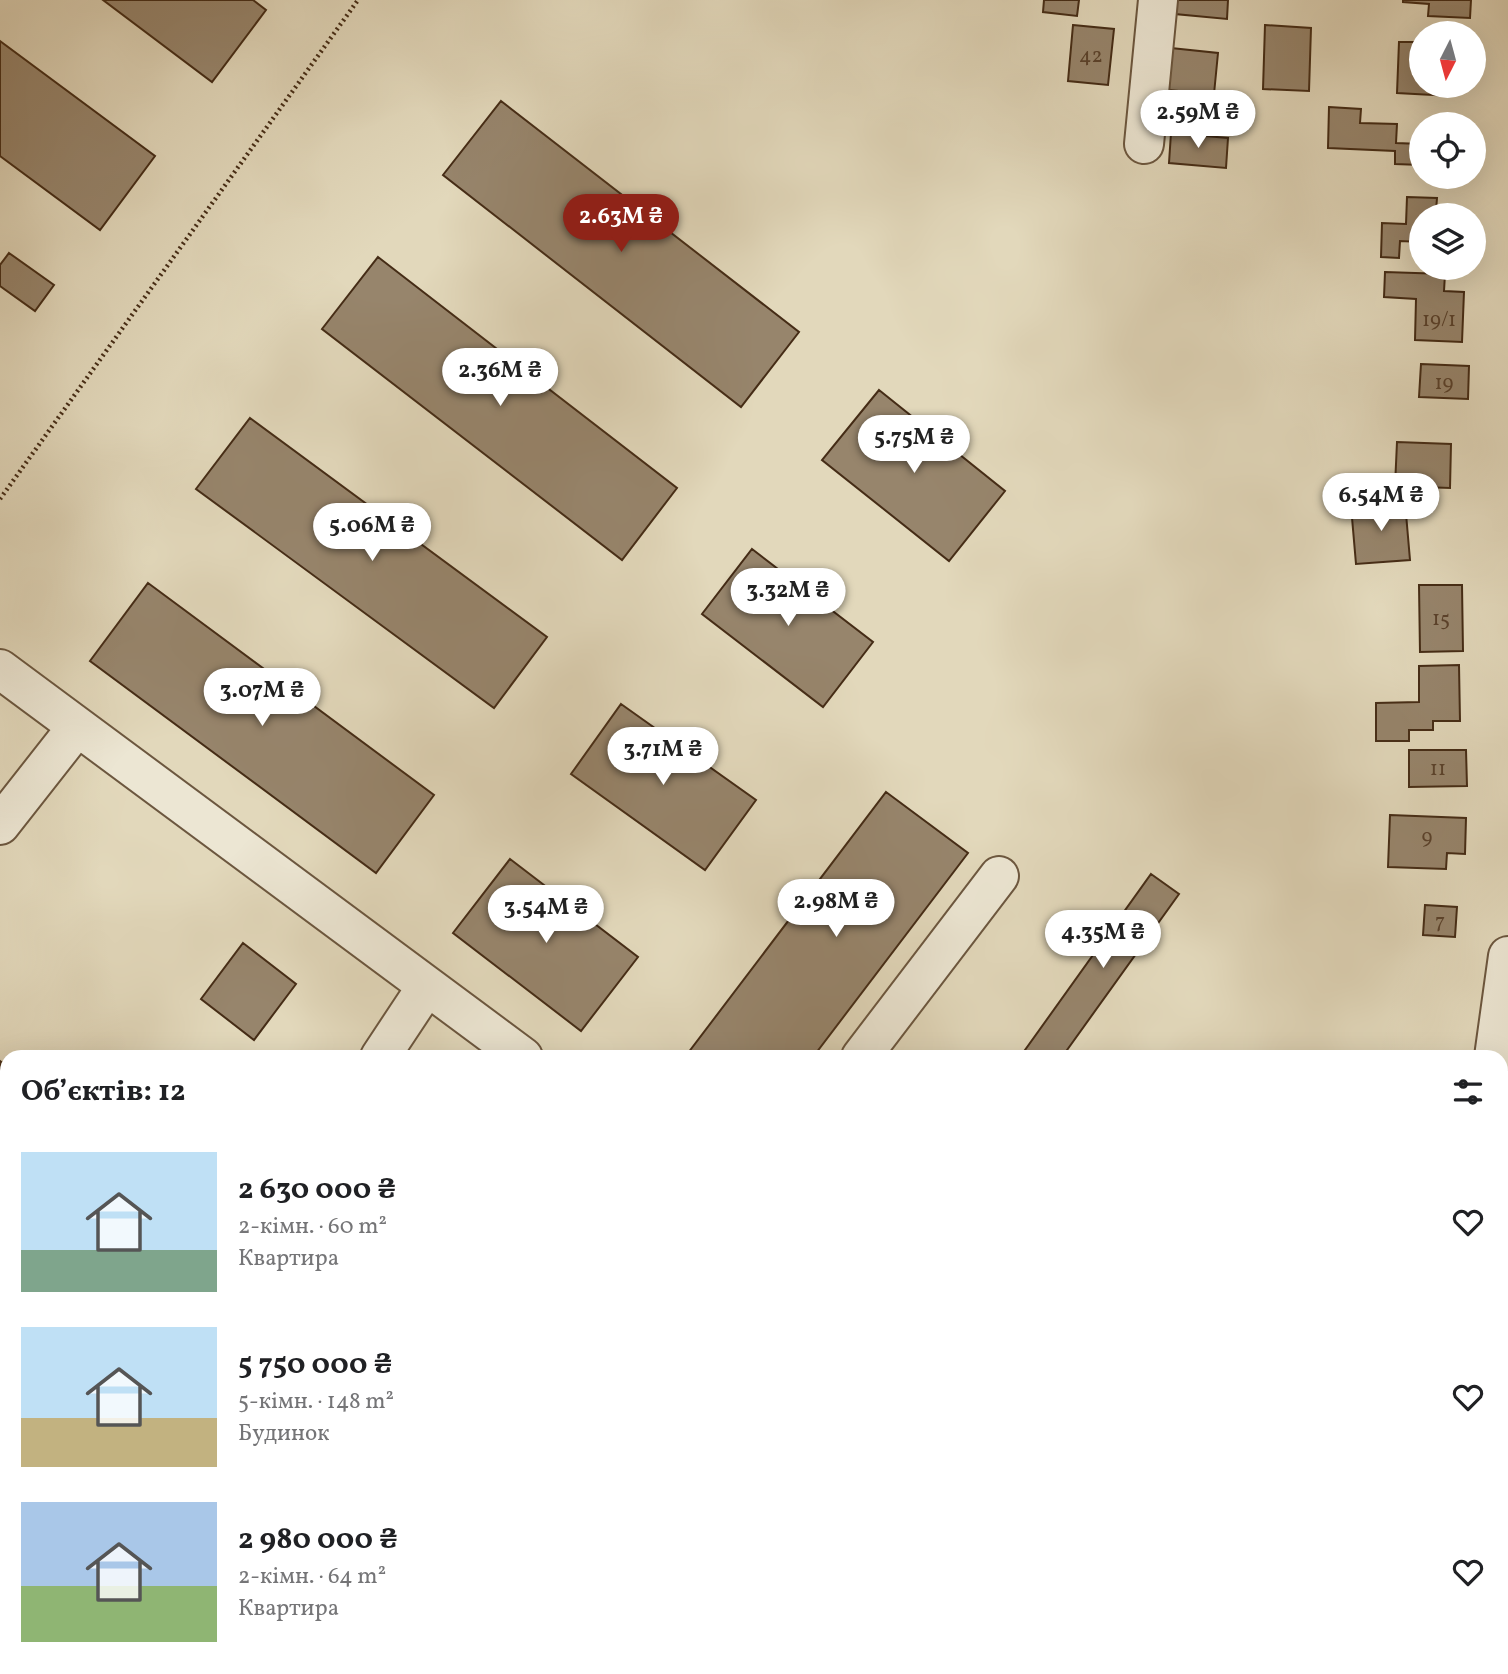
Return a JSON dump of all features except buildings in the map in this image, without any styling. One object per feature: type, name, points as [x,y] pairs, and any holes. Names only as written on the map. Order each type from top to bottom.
[{"type":"street","points":[[1144,144],[1158,0]]},
{"type":"street","points":[[0,670],[514,1050]]},
{"type":"street","points":[[0,825],[77,727]]},
{"type":"street","points":[[865,1050],[999,876]]},
{"type":"street","points":[[1495,1050],[1508,956]]},
{"type":"street","points":[[385,1050],[427,986]]},
{"type":"path","points":[[0,499],[358,0]]}]
